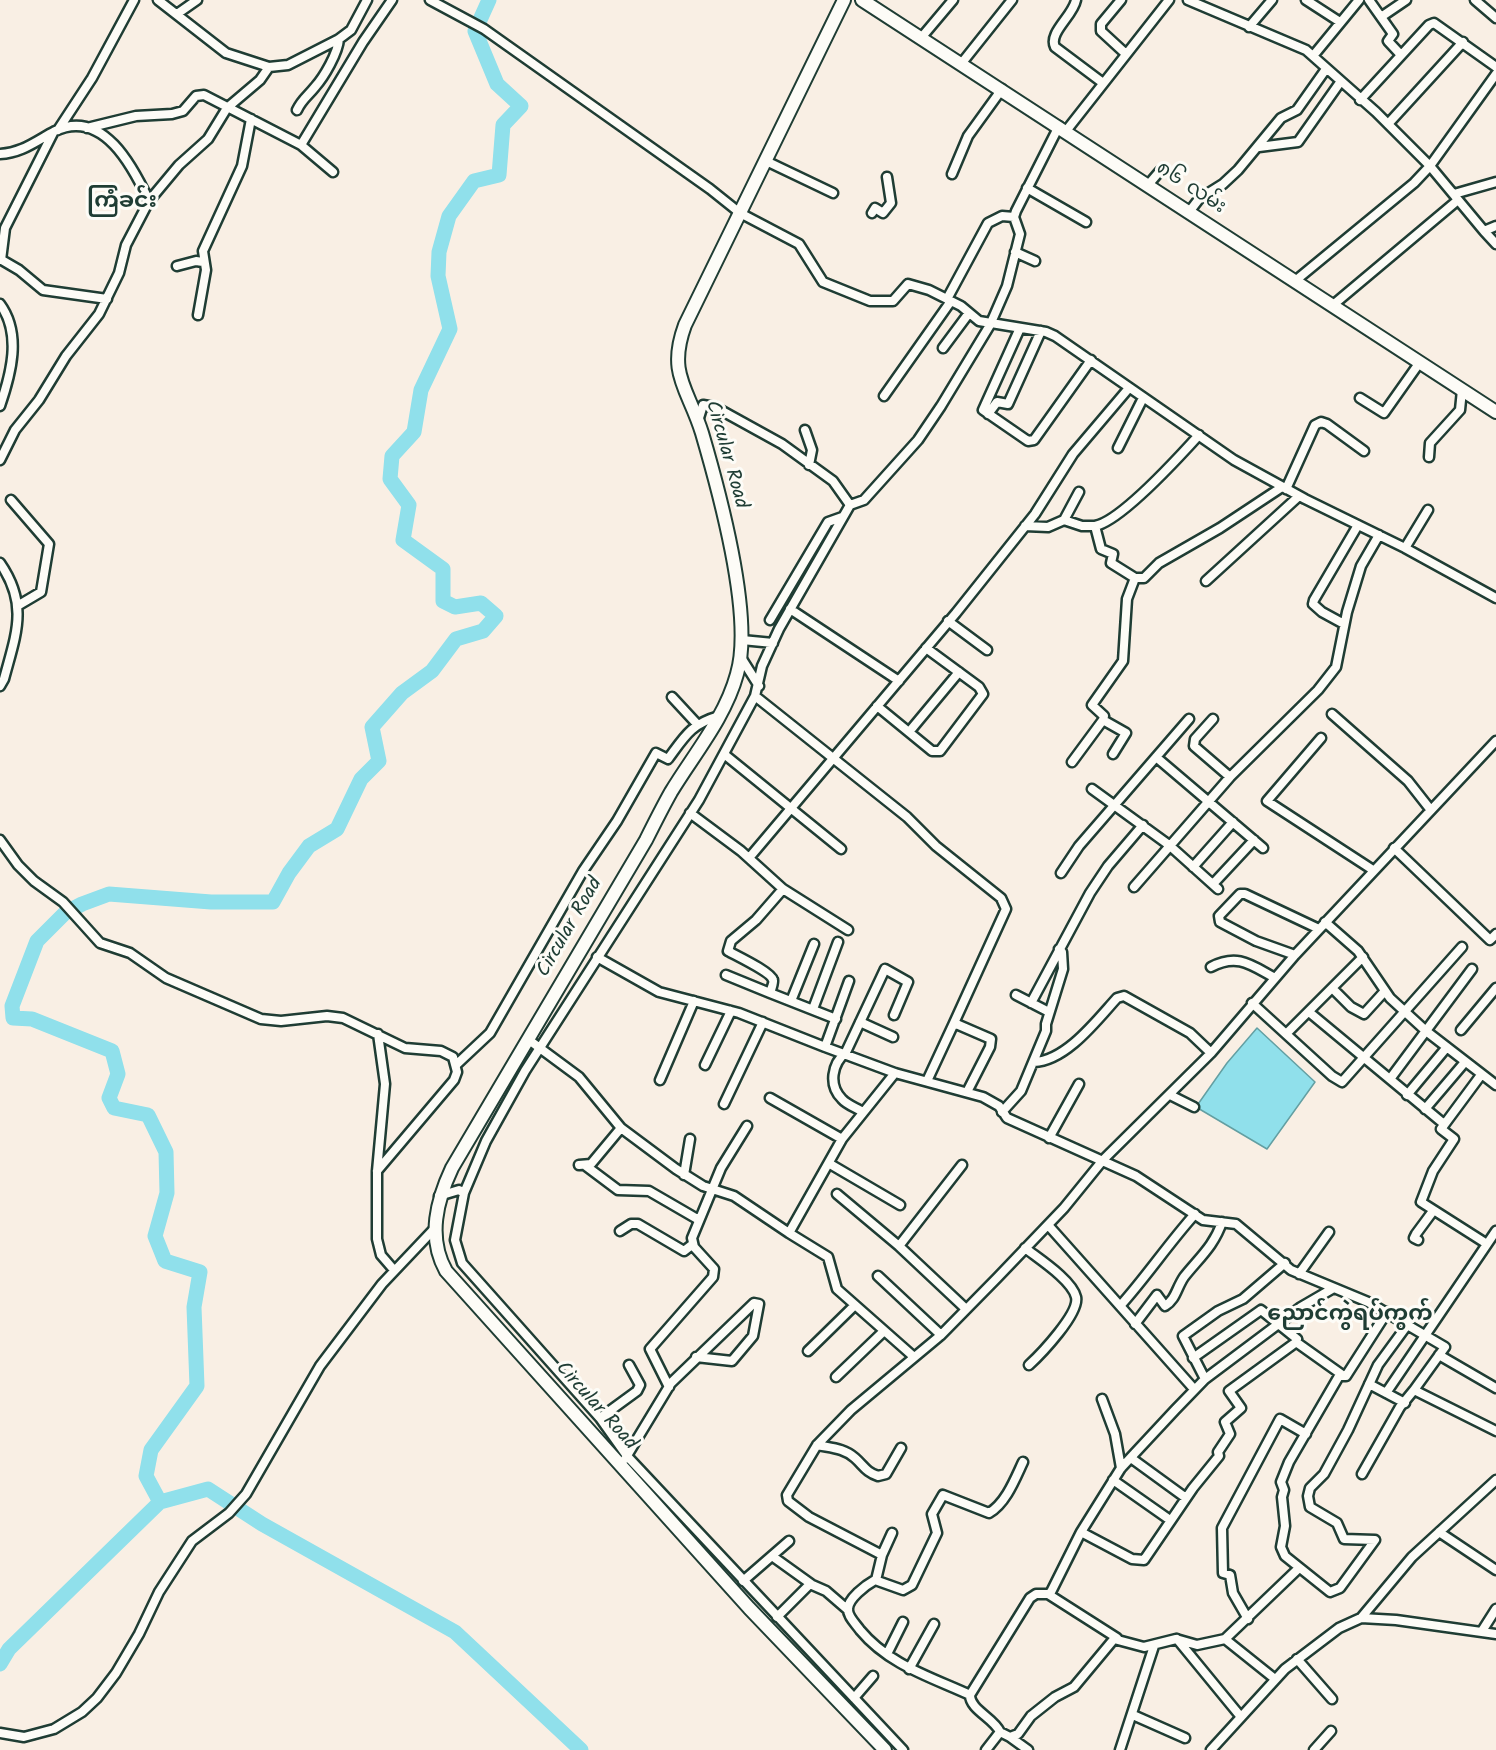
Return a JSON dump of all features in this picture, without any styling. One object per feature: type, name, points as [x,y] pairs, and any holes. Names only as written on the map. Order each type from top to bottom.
[{"type":"main road","name":"Circular Road","points":[[844,0],[685,325],[677,346],[676,360],[680,377],[698,422],[717,485],[740,606],[742,640],[737,674],[719,716],[671,793],[534,1043],[502,1080],[439,1196],[436,1227],[438,1253],[447,1271],[624,1460],[749,1608],[885,1750]]},
{"type":"main road","name":"၈၆ လမ်း","points":[[862,0],[1063,128],[1496,412]]},
{"type":"street","points":[[107,299],[43,290],[19,270],[1,259],[5,228],[56,131],[92,78],[134,0]]},
{"type":"street","points":[[158,0],[226,52],[269,67],[288,65],[339,39],[351,30],[367,0]]},
{"type":"street","points":[[177,14],[197,0]]},
{"type":"street","points":[[301,145],[392,0]]},
{"type":"street","points":[[921,38],[953,0]]},
{"type":"street","points":[[961,64],[1012,0]]},
{"type":"street","points":[[1076,0],[1070,16],[1055,34],[1053,42],[1055,48],[1103,83]]},
{"type":"street","points":[[1120,0],[1101,24],[1101,31],[1126,54]]},
{"type":"street","points":[[903,1750],[743,1581],[624,1460],[600,1418],[462,1263],[455,1240],[464,1193],[486,1141],[534,1043],[597,957],[690,813],[755,696],[762,666],[773,643],[842,517],[850,505],[864,500],[918,440],[990,325],[1007,286],[1020,234],[1014,217],[1027,188],[1063,128],[1103,83],[1168,0]]},
{"type":"street","points":[[1188,0],[1306,50],[1388,124],[1430,166],[1496,244]]},
{"type":"street","points":[[1249,27],[1272,0]]},
{"type":"street","points":[[1306,0],[1340,21]]},
{"type":"street","points":[[1313,56],[1359,0]]},
{"type":"street","points":[[1369,0],[1393,34],[1388,41],[1401,55]]},
{"type":"street","points":[[1381,17],[1406,0]]},
{"type":"street","points":[[1475,0],[1496,18]]},
{"type":"street","points":[[433,2],[484,29],[710,189],[740,213],[799,244],[823,282],[870,301],[893,301],[908,284],[949,300],[979,321],[990,325],[1041,331],[1055,336],[1231,459],[1299,496],[1406,548],[1496,598]]},
{"type":"street","points":[[1360,100],[1429,25],[1434,23],[1496,67]]},
{"type":"street","points":[[297,110],[303,99],[320,82],[338,48],[339,39]]},
{"type":"street","points":[[1388,124],[1463,42]]},
{"type":"street","points":[[0,459],[15,430],[39,400],[66,356],[99,314],[119,273],[126,244],[149,201],[179,165],[208,139],[230,106],[260,80],[269,67]]},
{"type":"street","points":[[1188,212],[1199,199],[1223,184],[1259,147],[1281,118],[1297,110],[1326,69]]},
{"type":"street","points":[[1295,281],[1414,183],[1430,166],[1496,74]]},
{"type":"street","points":[[1259,147],[1298,142],[1341,81]]},
{"type":"street","points":[[952,174],[968,136],[1002,89]]},
{"type":"street","points":[[0,154],[22,150],[56,131],[87,128],[136,116],[172,114],[183,111],[200,94],[230,106],[301,145],[333,172]]},
{"type":"street","points":[[198,315],[206,270],[203,262],[207,238],[242,166],[251,119]]},
{"type":"street","points":[[87,128],[120,148],[129,159],[149,201]]},
{"type":"street","points":[[766,161],[833,193]]},
{"type":"street","points":[[1148,185],[1160,171]]},
{"type":"street","points":[[872,213],[875,208],[883,213],[891,203],[887,177]]},
{"type":"street","points":[[1332,305],[1456,197],[1496,182]]},
{"type":"street","points":[[1027,188],[1086,222]]},
{"type":"street","points":[[884,396],[949,300],[988,223],[1002,216],[1014,217]]},
{"type":"street","points":[[1484,231],[1496,226]]},
{"type":"street","points":[[1016,252],[1035,261]]},
{"type":"street","points":[[177,266],[196,261],[203,262]]},
{"type":"street","points":[[0,304],[10,323],[13,339],[9,380],[0,406]]},
{"type":"street","points":[[943,348],[969,313]]},
{"type":"street","points":[[1020,328],[984,411],[1031,442],[1091,360]]},
{"type":"street","points":[[988,414],[997,402],[1008,404],[1041,331]]},
{"type":"street","points":[[1360,398],[1384,413],[1420,362]]},
{"type":"street","points":[[749,858],[899,681],[1025,526],[1073,454],[1129,388]]},
{"type":"street","points":[[1429,457],[1430,443],[1460,410],[1462,390]]},
{"type":"street","points":[[1118,448],[1143,398]]},
{"type":"street","points":[[698,422],[703,405],[708,404],[782,444],[833,481],[850,505]]},
{"type":"street","points":[[1095,526],[1101,549],[1113,554],[1111,563],[1135,578],[1144,578],[1159,563],[1284,488],[1315,425],[1321,422],[1327,424],[1364,451]]},
{"type":"street","points":[[805,430],[812,450],[809,465]]},
{"type":"street","points":[[1025,526],[1048,526],[1064,520],[1082,526],[1104,524],[1154,481],[1199,435]]},
{"type":"street","points":[[1064,520],[1079,492]]},
{"type":"street","points":[[1206,581],[1299,496]]},
{"type":"street","points":[[11,500],[49,544],[41,592],[19,605]]},
{"type":"street","points":[[1406,548],[1428,510]]},
{"type":"street","points":[[770,620],[828,522],[842,517]]},
{"type":"street","points":[[1344,624],[1322,612],[1313,604],[1358,525]]},
{"type":"street","points":[[1134,887],[1230,777],[1331,675],[1336,667],[1344,624],[1361,566],[1379,535]]},
{"type":"street","points":[[0,563],[14,586],[19,605],[16,632],[4,679],[0,686]]},
{"type":"street","points":[[1072,762],[1103,720],[1104,716],[1092,705],[1123,661],[1127,599],[1135,578]]},
{"type":"street","points":[[790,609],[899,681]]},
{"type":"street","points":[[948,621],[987,650]]},
{"type":"street","points":[[742,640],[773,643]]},
{"type":"street","points":[[877,706],[932,751],[940,751],[983,694],[979,687],[926,648]]},
{"type":"street","points":[[740,656],[759,686]]},
{"type":"street","points":[[909,732],[959,672]]},
{"type":"street","points":[[755,696],[907,817],[936,846],[1001,898],[1004,903],[1006,909],[927,1081]]},
{"type":"street","points":[[672,698],[697,724]]},
{"type":"street","points":[[1332,714],[1407,781],[1430,809]]},
{"type":"street","points":[[457,1064],[490,1033],[583,871],[617,821],[656,753],[668,759],[697,724],[719,716]]},
{"type":"street","points":[[1061,873],[1114,804],[1189,719]]},
{"type":"street","points":[[1213,719],[1195,739],[1194,747],[1230,777]]},
{"type":"street","points":[[1103,720],[1126,733],[1113,754]]},
{"type":"street","points":[[1321,738],[1267,801],[1373,870]]},
{"type":"street","points":[[882,1555],[809,1517],[786,1499],[817,1445],[851,1410],[941,1335],[1048,1225],[1103,1160],[1210,1053],[1295,955],[1496,741]]},
{"type":"street","points":[[724,754],[841,849]]},
{"type":"street","points":[[1156,757],[1263,848]]},
{"type":"street","points":[[1092,789],[1169,845],[1216,887],[1254,840]]},
{"type":"street","points":[[690,813],[749,858],[783,889],[848,930]]},
{"type":"street","points":[[1193,867],[1233,822]]},
{"type":"street","points":[[1031,1003],[1082,906],[1108,866],[1143,825]]},
{"type":"street","points":[[0,840],[34,881],[63,902],[100,943],[130,953],[155,973],[209,995],[233,1009],[261,1019],[281,1022],[327,1016],[344,1017],[405,1048],[441,1051],[453,1057],[457,1064],[457,1072],[453,1080],[376,1171]]},
{"type":"street","points":[[1394,848],[1473,928],[1490,940],[1496,934]]},
{"type":"street","points":[[770,993],[774,982],[772,978],[753,964],[728,951],[727,947],[756,920],[783,889]]},
{"type":"street","points":[[1295,955],[1256,941],[1220,922],[1219,916],[1240,894],[1245,894],[1322,926],[1363,957],[1384,992],[1406,1013],[1496,1085]]},
{"type":"street","points":[[813,1009],[838,942]]},
{"type":"street","points":[[791,1001],[814,944]]},
{"type":"street","points":[[1252,1003],[1332,1076],[1342,1082],[1406,1013],[1462,947]]},
{"type":"street","points":[[1002,1112],[1021,1090],[1046,1031],[1063,969],[1062,952],[1059,949]]},
{"type":"street","points":[[597,957],[659,992],[731,1011],[825,1047],[846,1052],[895,1073],[992,1101],[1007,1118],[1136,1176],[1210,1222],[1236,1224],[1299,1274],[1332,1289],[1354,1295],[1408,1323],[1445,1347],[1405,1402],[1362,1474]]},
{"type":"street","points":[[1287,1033],[1363,957]]},
{"type":"street","points":[[1211,967],[1229,959],[1239,960],[1275,978]]},
{"type":"street","points":[[863,1112],[842,1100],[834,1086],[833,1070],[837,1059],[846,1052],[885,969],[908,982],[894,1015]]},
{"type":"street","points":[[1390,1079],[1472,969]]},
{"type":"street","points":[[726,975],[836,1019]]},
{"type":"street","points":[[825,1047],[849,981]]},
{"type":"street","points":[[1332,988],[1351,1007],[1364,1014],[1384,992]]},
{"type":"street","points":[[1461,1030],[1496,988]]},
{"type":"street","points":[[1016,995],[1050,1012]]},
{"type":"street","points":[[1034,1062],[1041,1062],[1068,1051],[1117,998],[1124,996],[1190,1034],[1210,1053]]},
{"type":"street","points":[[660,1080],[694,1001]]},
{"type":"street","points":[[705,1065],[731,1011]]},
{"type":"street","points":[[1309,1011],[1444,1124]]},
{"type":"street","points":[[724,1104],[763,1022]]},
{"type":"street","points":[[860,1022],[893,1037]]},
{"type":"street","points":[[954,1023],[991,1039],[990,1047],[967,1092]]},
{"type":"street","points":[[378,1034],[385,1084],[376,1171],[377,1239],[381,1255],[394,1270]]},
{"type":"street","points":[[534,1043],[579,1077],[621,1128],[684,1175],[734,1196],[828,1257],[837,1289],[914,1357]]},
{"type":"street","points":[[1407,1095],[1447,1047]]},
{"type":"street","points":[[1425,1109],[1466,1062]]},
{"type":"street","points":[[789,1233],[830,1164],[842,1139],[895,1073]]},
{"type":"street","points":[[1481,1075],[1441,1129],[1454,1139],[1433,1171],[1421,1202],[1487,1244]]},
{"type":"street","points":[[1049,1138],[1079,1084]]},
{"type":"street","points":[[1170,1095],[1194,1107]]},
{"type":"street","points":[[770,1098],[842,1139]]},
{"type":"street","points":[[620,1231],[631,1224],[638,1224],[684,1251],[693,1244],[699,1220],[721,1168],[747,1126]]},
{"type":"street","points":[[621,1128],[602,1154],[582,1166],[618,1190],[649,1191],[699,1220]]},
{"type":"street","points":[[684,1175],[690,1139]]},
{"type":"street","points":[[830,1164],[900,1205]]},
{"type":"street","points":[[899,1246],[962,1165]]},
{"type":"street","points":[[439,1196],[459,1190],[464,1193]]},
{"type":"street","points":[[837,1194],[899,1246],[966,1309]]},
{"type":"street","points":[[1418,1240],[1414,1238],[1416,1234],[1433,1211]]},
{"type":"street","points":[[1120,1306],[1146,1277],[1167,1244],[1195,1214]]},
{"type":"street","points":[[1135,1324],[1157,1295],[1165,1306],[1172,1302],[1186,1275],[1216,1238],[1222,1222]]},
{"type":"street","points":[[1048,1225],[1194,1389]]},
{"type":"street","points":[[0,1733],[24,1737],[54,1729],[82,1712],[97,1698],[116,1673],[139,1634],[159,1592],[192,1541],[229,1513],[246,1494],[290,1421],[307,1384],[394,1270],[436,1227]]},
{"type":"street","points":[[1386,1393],[1496,1231]]},
{"type":"street","points":[[1299,1274],[1329,1232]]},
{"type":"street","points":[[669,1387],[650,1349],[708,1284],[714,1273],[693,1244]]},
{"type":"street","points":[[1025,1248],[1068,1284],[1076,1295],[1076,1303],[1058,1334],[1029,1365]]},
{"type":"street","points":[[1205,1379],[1183,1339],[1185,1333],[1218,1311],[1243,1299],[1285,1263]]},
{"type":"street","points":[[878,1276],[941,1335]]},
{"type":"street","points":[[1047,1594],[1081,1532],[1121,1468],[1194,1389],[1280,1323],[1332,1289]]},
{"type":"street","points":[[624,1460],[669,1387],[696,1357],[754,1303],[759,1304],[753,1336],[732,1361],[696,1357]]},
{"type":"street","points":[[808,1351],[855,1305]]},
{"type":"street","points":[[1193,1358],[1258,1310],[1266,1312],[1295,1337],[1296,1342],[1346,1376],[1387,1312]]},
{"type":"street","points":[[1341,1374],[1281,1482],[1284,1490],[1282,1497],[1285,1526],[1281,1547],[1285,1556],[1325,1590],[1334,1592],[1349,1578],[1375,1540],[1344,1539],[1337,1522],[1310,1507],[1308,1496],[1312,1485],[1324,1474],[1348,1430],[1378,1365],[1408,1323]]},
{"type":"street","points":[[836,1377],[884,1331]]},
{"type":"street","points":[[1081,1532],[1141,1562],[1151,1552],[1170,1520],[1219,1456],[1218,1452],[1230,1434],[1225,1422],[1227,1417],[1241,1408],[1229,1390],[1296,1342]]},
{"type":"street","points":[[1439,1355],[1496,1388]]},
{"type":"street","points":[[600,1418],[637,1391],[640,1385],[629,1365]]},
{"type":"street","points":[[1369,1384],[1405,1402]]},
{"type":"street","points":[[1414,1390],[1496,1431]]},
{"type":"street","points":[[1102,1399],[1115,1434],[1121,1468]]},
{"type":"street","points":[[1248,1619],[1233,1593],[1230,1575],[1223,1573],[1222,1528],[1280,1419],[1306,1434]]},
{"type":"street","points":[[817,1445],[837,1448],[855,1458],[863,1469],[878,1476],[886,1474],[901,1448]]},
{"type":"street","points":[[1131,1458],[1186,1498]]},
{"type":"street","points":[[876,1580],[903,1590],[909,1588],[937,1533],[932,1514],[941,1497],[945,1494],[984,1512],[992,1511],[1008,1492],[1023,1462]]},
{"type":"street","points":[[1113,1480],[1170,1520]]},
{"type":"street","points":[[1211,1750],[1297,1659],[1339,1628],[1361,1618],[1412,1557],[1496,1480]]},
{"type":"street","points":[[1439,1532],[1496,1570]]},
{"type":"street","points":[[848,1610],[855,1597],[876,1580],[882,1555],[892,1533]]},
{"type":"street","points":[[743,1581],[789,1541]]},
{"type":"street","points":[[772,1556],[811,1584],[826,1591],[848,1610],[866,1637],[887,1654],[909,1669],[970,1695]]},
{"type":"street","points":[[1028,1750],[1000,1732],[998,1727],[972,1703],[970,1695],[1030,1598],[1036,1594],[1047,1594],[1117,1638],[1140,1647],[1154,1646],[1176,1639],[1197,1645],[1225,1639],[1299,1569]]},
{"type":"street","points":[[777,1617],[805,1587],[811,1584]]},
{"type":"street","points":[[1482,1631],[1496,1609]]},
{"type":"street","points":[[1361,1618],[1396,1620],[1496,1634]]},
{"type":"street","points":[[887,1654],[903,1622]]},
{"type":"street","points":[[909,1669],[934,1624]]},
{"type":"street","points":[[1010,1737],[1018,1734],[1031,1716],[1055,1697],[1074,1687],[1117,1638]]},
{"type":"street","points":[[1176,1639],[1241,1718]]},
{"type":"street","points":[[1225,1639],[1275,1680]]},
{"type":"street","points":[[1121,1750],[1154,1646]]},
{"type":"street","points":[[1297,1659],[1332,1699]]},
{"type":"street","points":[[854,1698],[873,1676]]},
{"type":"street","points":[[1133,1715],[1185,1738]]},
{"type":"street","points":[[1314,1750],[1331,1731]]},
{"type":"street","points":[[986,1750],[1000,1732]]},
{"type":"water","points":[[1257,1028],[1315,1082],[1267,1149],[1196,1107],[1227,1063]]},
{"type":"waterway","points":[[160,1502],[146,1476],[151,1450],[197,1386],[194,1307],[200,1272],[165,1261],[155,1236],[167,1193],[166,1152],[148,1115],[114,1108],[109,1098],[118,1074],[112,1051],[32,1019],[13,1018],[12,1006],[37,941],[65,913],[82,904],[109,894],[211,902],[273,902],[289,873],[309,846],[337,829],[361,779],[379,761],[372,727],[402,693],[432,671],[456,639],[483,631],[496,616],[481,603],[455,607],[443,601],[443,569],[403,540],[409,505],[390,479],[392,456],[414,432],[421,390],[450,329],[438,276],[439,252],[449,216],[474,181],[499,175],[503,125],[521,106],[497,84],[475,31],[489,0]]},
{"type":"waterway","points":[[0,1664],[9,1649],[160,1502],[208,1489],[262,1524],[455,1632],[581,1750]]},
{"type":"district","name":"ကြံခင်း","points":[[122,203]]},
{"type":"district","name":"ညောင်ကွဲရပ်ကွက်","points":[[1350,1316]]}]
